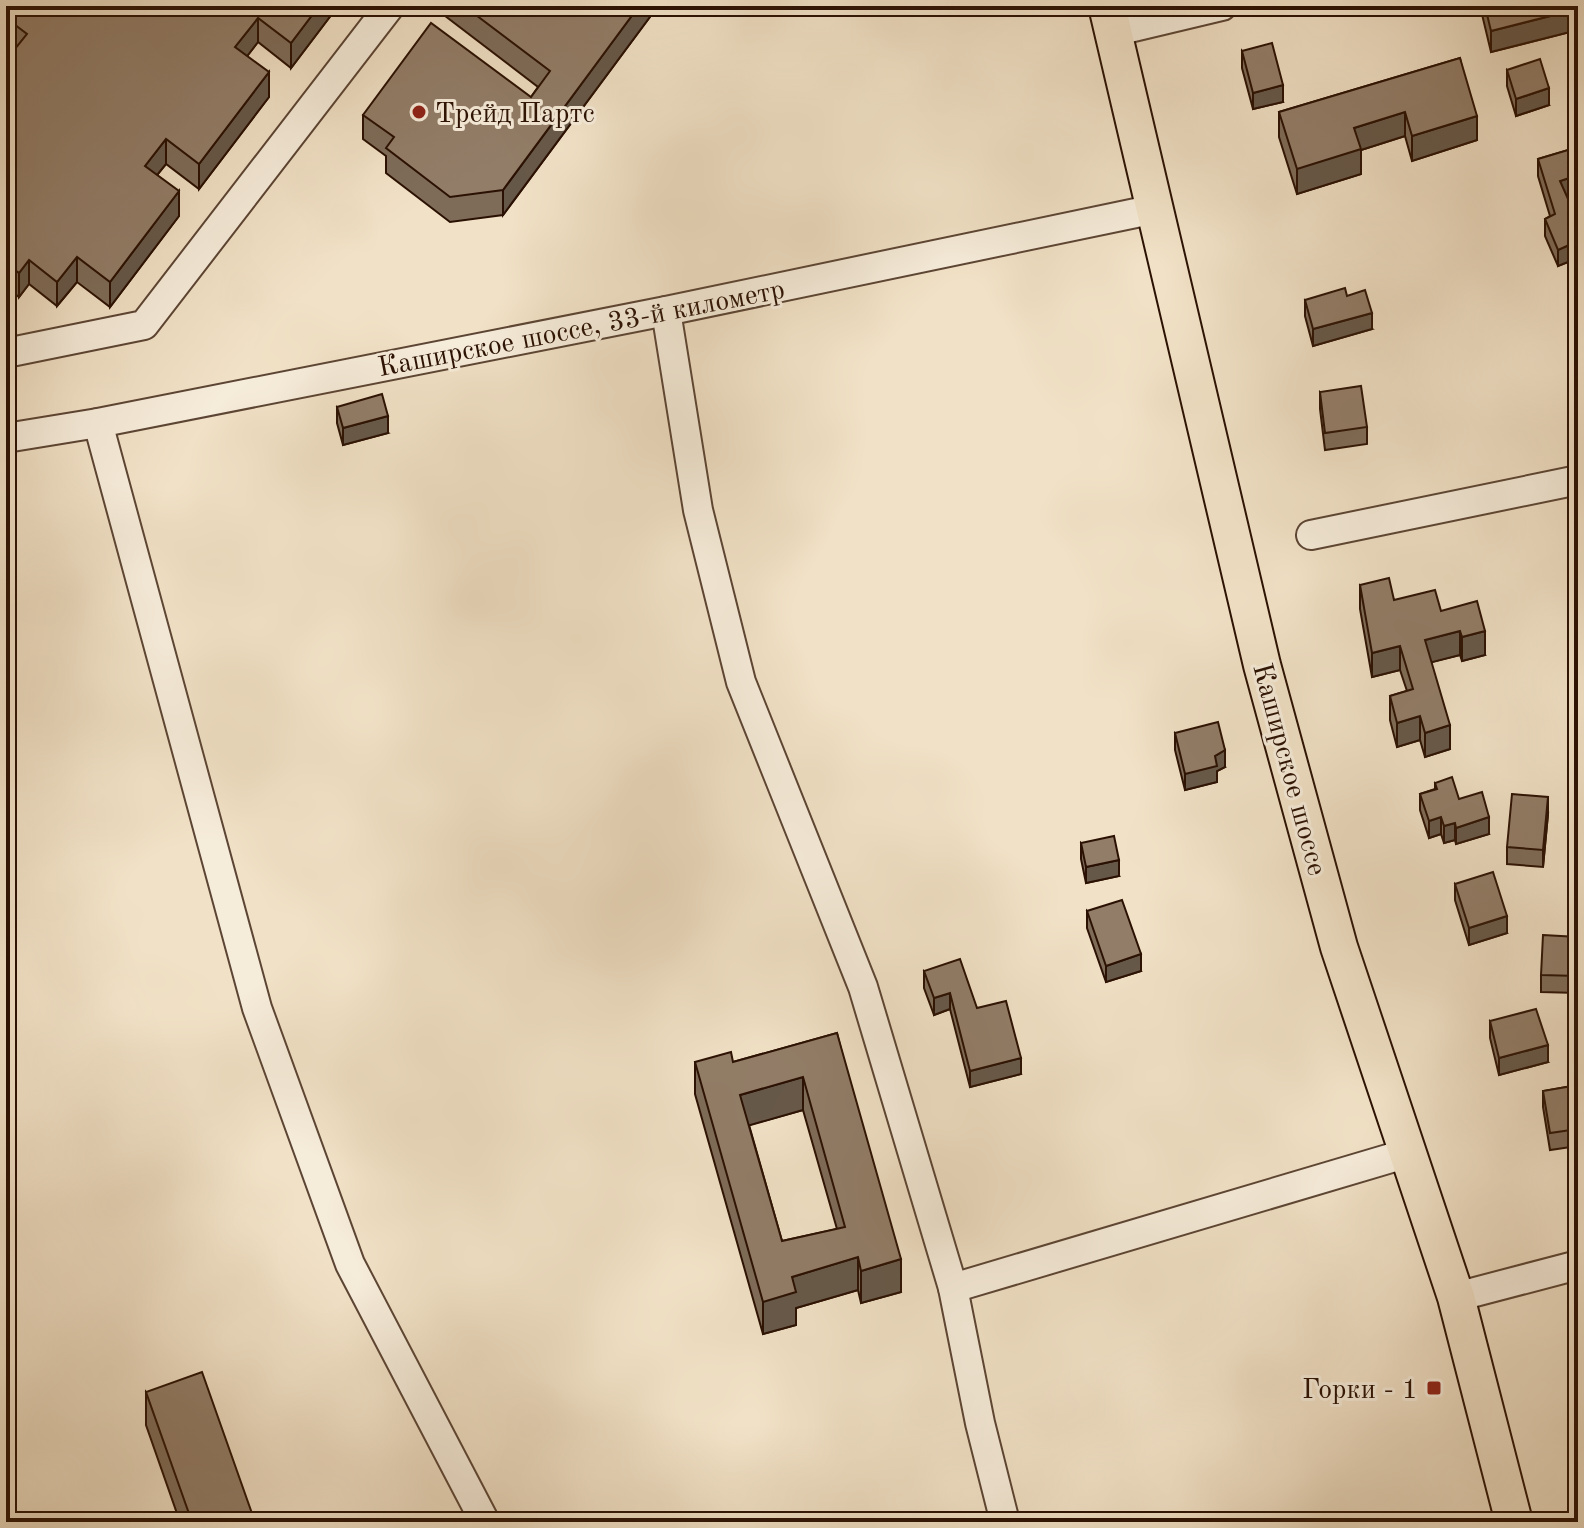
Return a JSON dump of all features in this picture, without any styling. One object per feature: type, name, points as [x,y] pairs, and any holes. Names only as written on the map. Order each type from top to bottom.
[{"type":"main road","name":"Каширское шоссе","points":[[1110,19],[1262,665],[1339,947],[1456,1297],[1514,1522]]},
{"type":"street","points":[[6,353],[144,325],[390,6]]},
{"type":"street","points":[[1110,19],[1222,6]]},
{"type":"street","name":"Каширское шоссе, 33-й километр","points":[[6,438],[98,423],[666,311],[1155,209]]},
{"type":"street","points":[[666,311],[698,510],[741,682],[863,987],[953,1288],[980,1423],[1005,1522]]},
{"type":"street","points":[[98,423],[257,1008],[350,1264],[485,1522]]},
{"type":"street","points":[[1311,535],[1578,480]]},
{"type":"street","points":[[953,1288],[1408,1153]]},
{"type":"street","points":[[1456,1297],[1578,1265]]},
{"type":"building","points":[[6,6],[319,6],[291,43],[258,18],[235,47],[269,72],[199,164],[166,139],[145,166],[179,191],[110,282],[77,257],[57,282],[29,260],[19,273],[6,263],[6,60],[27,34],[6,18]]},
{"type":"building","points":[[464,6],[639,6],[503,190],[450,197],[386,148],[394,137],[363,115],[431,23],[531,97],[550,71]]},
{"type":"building","points":[[1485,6],[1569,6],[1570,11],[1491,31]]},
{"type":"building","points":[[1272,43],[1283,85],[1253,93],[1242,51]]},
{"type":"building","points":[[1460,58],[1477,116],[1412,136],[1405,112],[1354,128],[1361,149],[1297,169],[1279,112]]},
{"type":"building","points":[[1540,59],[1549,88],[1516,99],[1507,70]]},
{"type":"building","points":[[1578,147],[1578,175],[1560,181],[1578,221],[1578,241],[1558,250],[1545,219],[1555,214],[1538,159]]},
{"type":"building","points":[[1345,288],[1347,296],[1365,290],[1372,313],[1313,329],[1305,300]]},
{"type":"building","points":[[1361,386],[1367,427],[1325,433],[1320,392]]},
{"type":"building","points":[[382,394],[388,416],[343,428],[337,407]]},
{"type":"building","points":[[1389,578],[1394,600],[1435,590],[1441,611],[1477,601],[1485,631],[1462,637],[1460,631],[1425,640],[1450,725],[1425,733],[1420,716],[1397,723],[1390,696],[1413,689],[1400,646],[1372,653],[1360,585]]},
{"type":"building","points":[[1218,722],[1225,750],[1215,756],[1217,766],[1185,774],[1175,733]]},
{"type":"building","points":[[1452,777],[1459,799],[1482,792],[1489,817],[1456,828],[1455,823],[1444,826],[1441,817],[1429,821],[1420,794],[1437,789],[1435,783]]},
{"type":"building","points":[[1512,794],[1548,797],[1543,850],[1507,847]]},
{"type":"building","points":[[1114,836],[1119,860],[1086,867],[1081,843]]},
{"type":"building","points":[[1493,872],[1507,916],[1469,928],[1455,884]]},
{"type":"building","points":[[1122,900],[1141,954],[1106,966],[1087,911]]},
{"type":"building","points":[[1543,935],[1578,937],[1578,976],[1541,975]]},
{"type":"building","points":[[960,959],[977,1008],[1006,1001],[1021,1058],[970,1071],[950,993],[934,998],[924,971]]},
{"type":"building","points":[[1536,1009],[1548,1045],[1499,1058],[1490,1021]]},
{"type":"building","points":[[837,1033],[901,1259],[861,1271],[858,1257],[792,1277],[796,1292],[763,1302],[695,1062],[731,1052],[733,1062]],"holes":[[[803,1077],[845,1227],[782,1241],[740,1095]]]},
{"type":"building","points":[[1578,1085],[1578,1129],[1550,1133],[1543,1091]]},
{"type":"building","points":[[202,1372],[255,1522],[192,1522],[146,1392]]},
{"type":"place","name":"Трейд Партс","points":[[419,112]]},
{"type":"place","name":"Горки - 1","points":[[1434,1388]]}]
